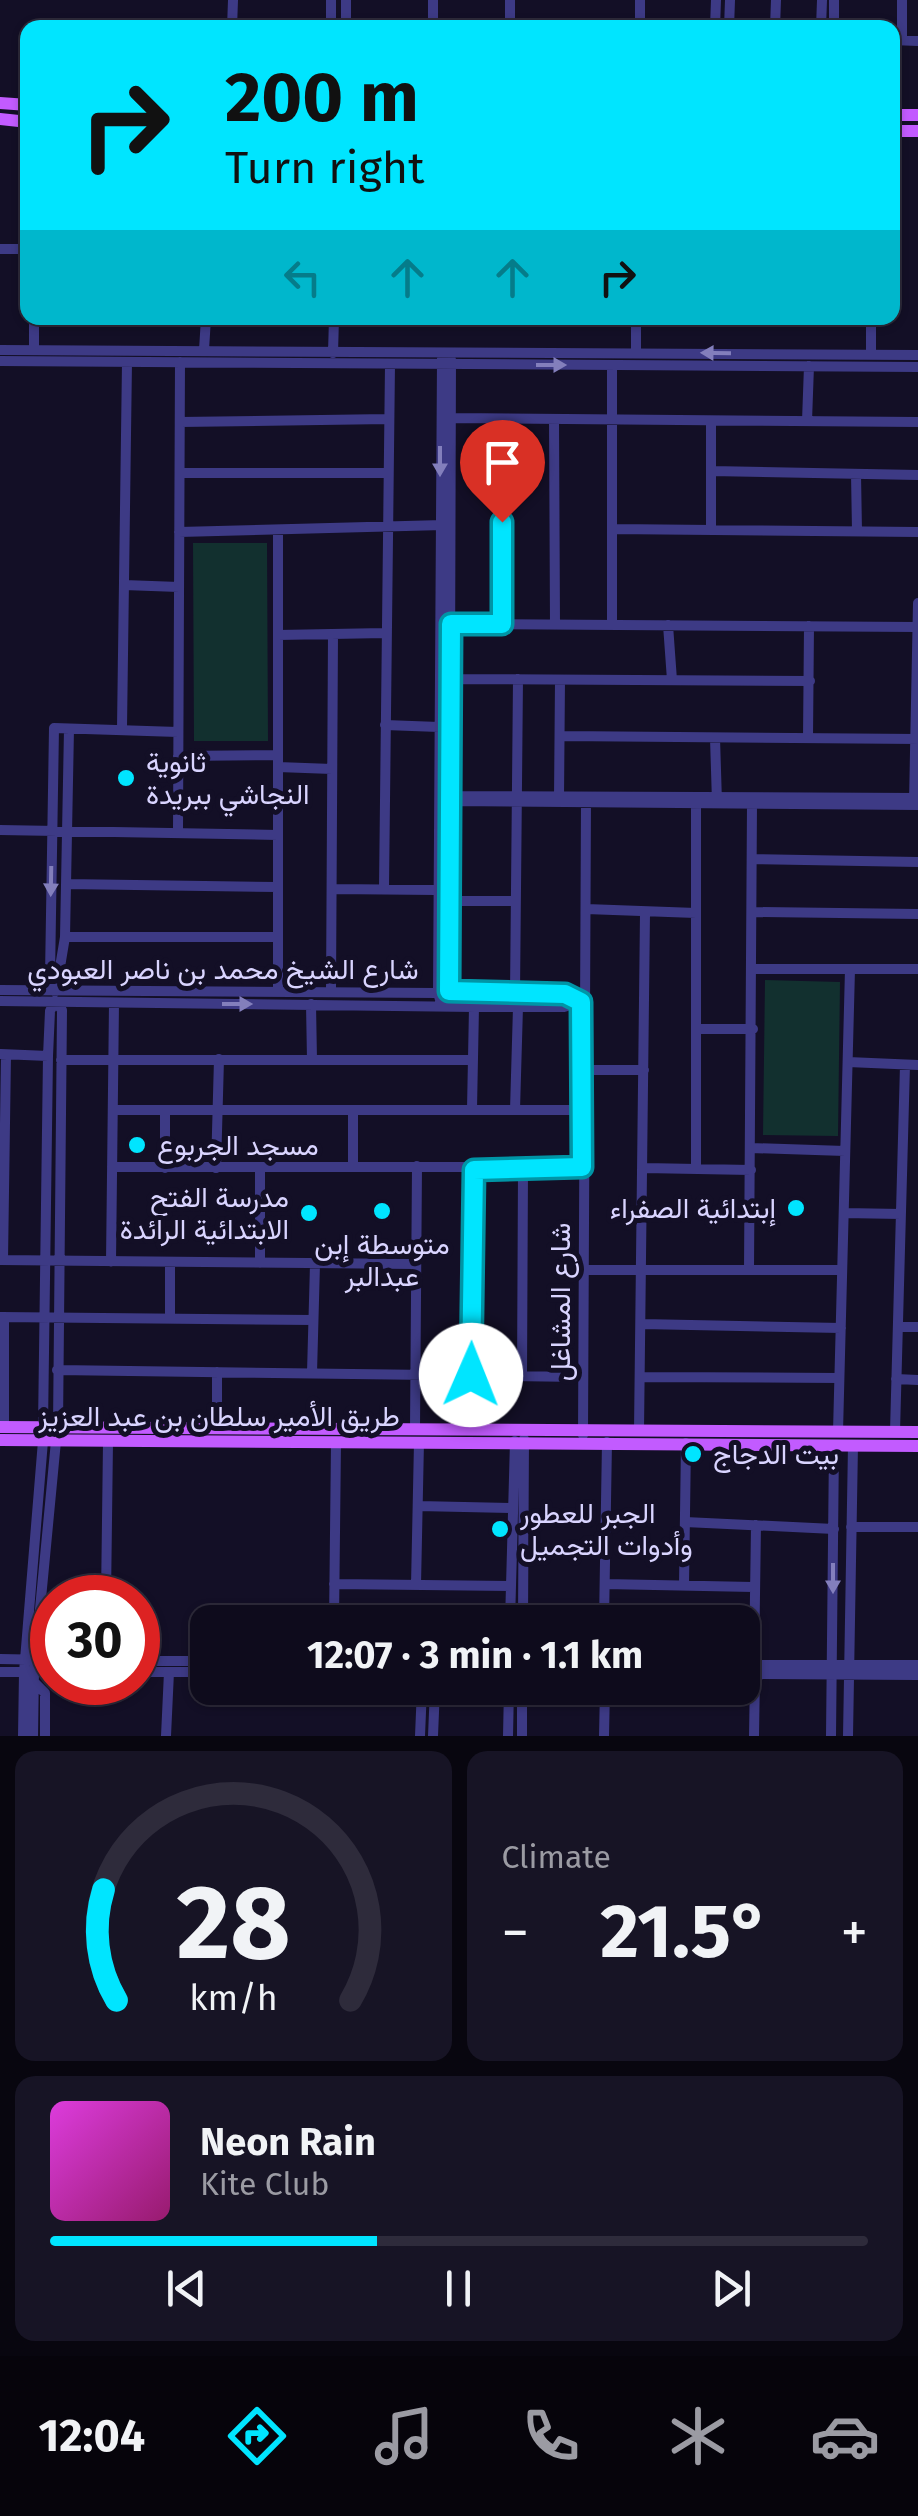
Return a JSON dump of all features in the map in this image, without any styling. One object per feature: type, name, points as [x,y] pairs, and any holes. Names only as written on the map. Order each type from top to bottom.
[{"type":"main road","name":"طريق الأمير سلطان بن عبد العزيز","points":[[50,1434],[217,1427],[520,1439],[639,1430],[918,1446]]},
{"type":"main road","name":"طريق الأمير سلطان بن عبد العزيز","points":[[1,1431],[108,1442],[336,1443],[417,1435]]},
{"type":"main road","name":"طريق الأمير سلطان بن عبد العزيز","points":[[583,1436],[607,1442],[686,1444],[918,1432]]},
{"type":"street","points":[[34,325],[34,350]]},
{"type":"street","points":[[204,350],[206,325]]},
{"type":"street","points":[[333,353],[334,325]]},
{"type":"street","points":[[636,325],[636,352]]},
{"type":"street","points":[[871,355],[872,325]]},
{"type":"street","points":[[0,350],[918,356]]},
{"type":"street","points":[[443,1006],[451,624],[440,364],[446,352]]},
{"type":"street","points":[[443,992],[436,890],[446,798],[438,728],[454,418],[454,364],[446,352]]},
{"type":"street","points":[[0,361],[918,367]]},
{"type":"street","points":[[122,728],[127,362]]},
{"type":"street","points":[[178,831],[180,362]]},
{"type":"street","points":[[384,888],[390,364]]},
{"type":"street","points":[[612,365],[612,625]]},
{"type":"street","points":[[807,421],[809,366]]},
{"type":"street","points":[[454,418],[918,422]]},
{"type":"street","points":[[180,422],[388,419]]},
{"type":"street","points":[[502,624],[503,419]]},
{"type":"street","points":[[554,419],[555,625]]},
{"type":"street","points":[[711,420],[712,530]]},
{"type":"street","points":[[711,471],[918,475]]},
{"type":"street","points":[[180,474],[387,473]]},
{"type":"street","points":[[856,474],[857,531]]},
{"type":"street","points":[[179,532],[447,524]]},
{"type":"street","points":[[612,528],[918,532]]},
{"type":"street","points":[[278,532],[278,990]]},
{"type":"street","points":[[124,585],[179,587]]},
{"type":"street","points":[[916,801],[918,604]]},
{"type":"street","points":[[451,624],[918,627]]},
{"type":"street","points":[[668,625],[672,680]]},
{"type":"street","points":[[808,738],[809,626]]},
{"type":"street","points":[[278,635],[385,633]]},
{"type":"street","points":[[331,991],[333,634]]},
{"type":"street","points":[[450,679],[810,681]]},
{"type":"street","points":[[515,994],[518,679]]},
{"type":"street","points":[[559,798],[560,680]]},
{"type":"street","points":[[385,725],[438,728]]},
{"type":"street","points":[[50,1434],[62,1010],[50,976],[54,728],[178,732]]},
{"type":"street","points":[[53,1262],[48,1056],[50,1010],[64,937],[69,729]]},
{"type":"street","points":[[561,736],[916,739]]},
{"type":"street","points":[[715,738],[717,799]]},
{"type":"street","points":[[178,756],[278,761],[332,769]]},
{"type":"street","points":[[446,798],[916,801]]},
{"type":"street","points":[[559,798],[586,802],[696,803],[717,799],[752,804],[916,801]]},
{"type":"street","name":"شارع المشاغل","points":[[583,1436],[581,1002],[586,802]]},
{"type":"street","points":[[696,803],[696,1169]]},
{"type":"street","points":[[749,1270],[754,969],[752,804]]},
{"type":"street","points":[[0,830],[278,835]]},
{"type":"street","points":[[753,858],[918,862]]},
{"type":"street","points":[[66,884],[278,887]]},
{"type":"street","points":[[332,890],[436,890]]},
{"type":"street","points":[[448,901],[515,901]]},
{"type":"street","points":[[586,908],[696,912]]},
{"type":"street","points":[[754,912],[918,914]]},
{"type":"street","points":[[639,1430],[644,913]]},
{"type":"street","points":[[64,937],[277,936]]},
{"type":"street","points":[[754,969],[918,968]]},
{"type":"street","points":[[832,1736],[850,969]]},
{"type":"street","name":"شارع الشيخ محمد بن ناصر العبودي","points":[[0,990],[114,1003],[564,1007],[581,1002]]},
{"type":"street","name":"شارع الشيخ محمد بن ناصر العبودي","points":[[0,1001],[278,990],[565,994],[581,1002]]},
{"type":"street","points":[[111,1262],[114,1003]]},
{"type":"street","points":[[311,1004],[312,1060]]},
{"type":"street","points":[[472,1109],[474,1007]]},
{"type":"street","points":[[515,1110],[518,1007]]},
{"type":"street","points":[[696,1029],[753,1030]]},
{"type":"street","points":[[48,1056],[3,1054],[2,1260],[416,1264]]},
{"type":"street","points":[[61,1060],[473,1060]]},
{"type":"street","points":[[216,1168],[218,1060]]},
{"type":"street","points":[[848,1062],[918,1065]]},
{"type":"street","points":[[895,1432],[905,1065]]},
{"type":"street","points":[[584,1070],[644,1070]]},
{"type":"street","points":[[113,1110],[582,1110]]},
{"type":"street","points":[[165,1111],[165,1168]]},
{"type":"street","points":[[353,1164],[354,1112]]},
{"type":"street","points":[[751,1148],[846,1151]]},
{"type":"street","points":[[416,1585],[417,1166]]},
{"type":"street","points":[[112,1167],[582,1167]]},
{"type":"street","points":[[260,1168],[260,1264]]},
{"type":"street","points":[[644,1168],[751,1170]]},
{"type":"street","points":[[471,1375],[474,1170]]},
{"type":"street","points":[[522,1376],[524,1170]]},
{"type":"street","points":[[844,1213],[901,1214]]},
{"type":"street","points":[[170,1263],[170,1318]]},
{"type":"street","points":[[312,1373],[314,1264]]},
{"type":"street","points":[[583,1270],[842,1270]]},
{"type":"street","points":[[1,1431],[2,1316],[313,1320]]},
{"type":"street","points":[[38,1575],[57,1370],[52,1317]]},
{"type":"street","points":[[642,1324],[841,1328]]},
{"type":"street","points":[[898,1327],[918,1327]]},
{"type":"street","points":[[57,1370],[581,1377]]},
{"type":"street","points":[[217,1372],[217,1427]]},
{"type":"street","points":[[640,1377],[840,1378]]},
{"type":"street","points":[[896,1379],[918,1380]]},
{"type":"street","points":[[510,1605],[511,1508],[520,1439]]},
{"type":"street","points":[[520,1439],[523,1605]]},
{"type":"street","points":[[106,1575],[108,1442]]},
{"type":"street","points":[[604,1605],[607,1442]]},
{"type":"street","points":[[334,1605],[336,1443]]},
{"type":"street","points":[[684,1586],[686,1444]]},
{"type":"street","points":[[848,1736],[853,1445]]},
{"type":"street","points":[[418,1506],[511,1508]]},
{"type":"street","points":[[685,1522],[834,1529]]},
{"type":"street","points":[[752,1605],[756,1525]]},
{"type":"street","points":[[851,1527],[918,1527]]},
{"type":"street","points":[[334,1584],[510,1586]]},
{"type":"street","points":[[605,1584],[753,1588]]},
{"type":"street","points":[[0,1660],[30,1669]]},
{"type":"street","points":[[160,1660],[190,1661]]},
{"type":"street","points":[[848,1671],[918,1666]]},
{"type":"street","points":[[0,1672],[30,1669]]},
{"type":"street","points":[[23,1736],[30,1669]]},
{"type":"street","points":[[760,1670],[918,1675]]},
{"type":"street","points":[[160,1672],[190,1672]]},
{"type":"street","points":[[166,1736],[169,1672]]},
{"type":"street","points":[[32,1705],[33,1736]]},
{"type":"street","points":[[46,1705],[46,1736]]},
{"type":"street","points":[[420,1736],[421,1705]]},
{"type":"street","points":[[433,1736],[434,1705]]},
{"type":"street","points":[[508,1736],[509,1705]]},
{"type":"street","points":[[522,1705],[522,1736]]},
{"type":"street","points":[[604,1736],[605,1705]]},
{"type":"street","points":[[751,1705],[754,1736]]},
{"type":"green space","points":[[193,543],[267,543],[268,741],[194,741]]},
{"type":"green space","points":[[765,980],[840,982],[838,1136],[763,1135]]},
{"type":"place","name":"ثانوية النجاشي ببريدة","points":[[126,778]]},
{"type":"place","name":"مسجد الجربوع","points":[[137,1145]]},
{"type":"place","name":"إبتدائية الصفراء","points":[[796,1208]]},
{"type":"place","name":"متوسطة إبن عبدالبر","points":[[382,1211]]},
{"type":"place","name":"مدرسة الفتح الابتدائية الرائدة","points":[[309,1213]]},
{"type":"place","name":"بيت الدجاج","points":[[693,1454]]},
{"type":"place","name":"الجبر للعطور وأدوات التجميل","points":[[500,1529]]},
{"type":"route","points":[[471,1375],[474,1170],[582,1167],[581,1002],[565,994],[449,991],[451,624],[502,624],[502,522]]}]
